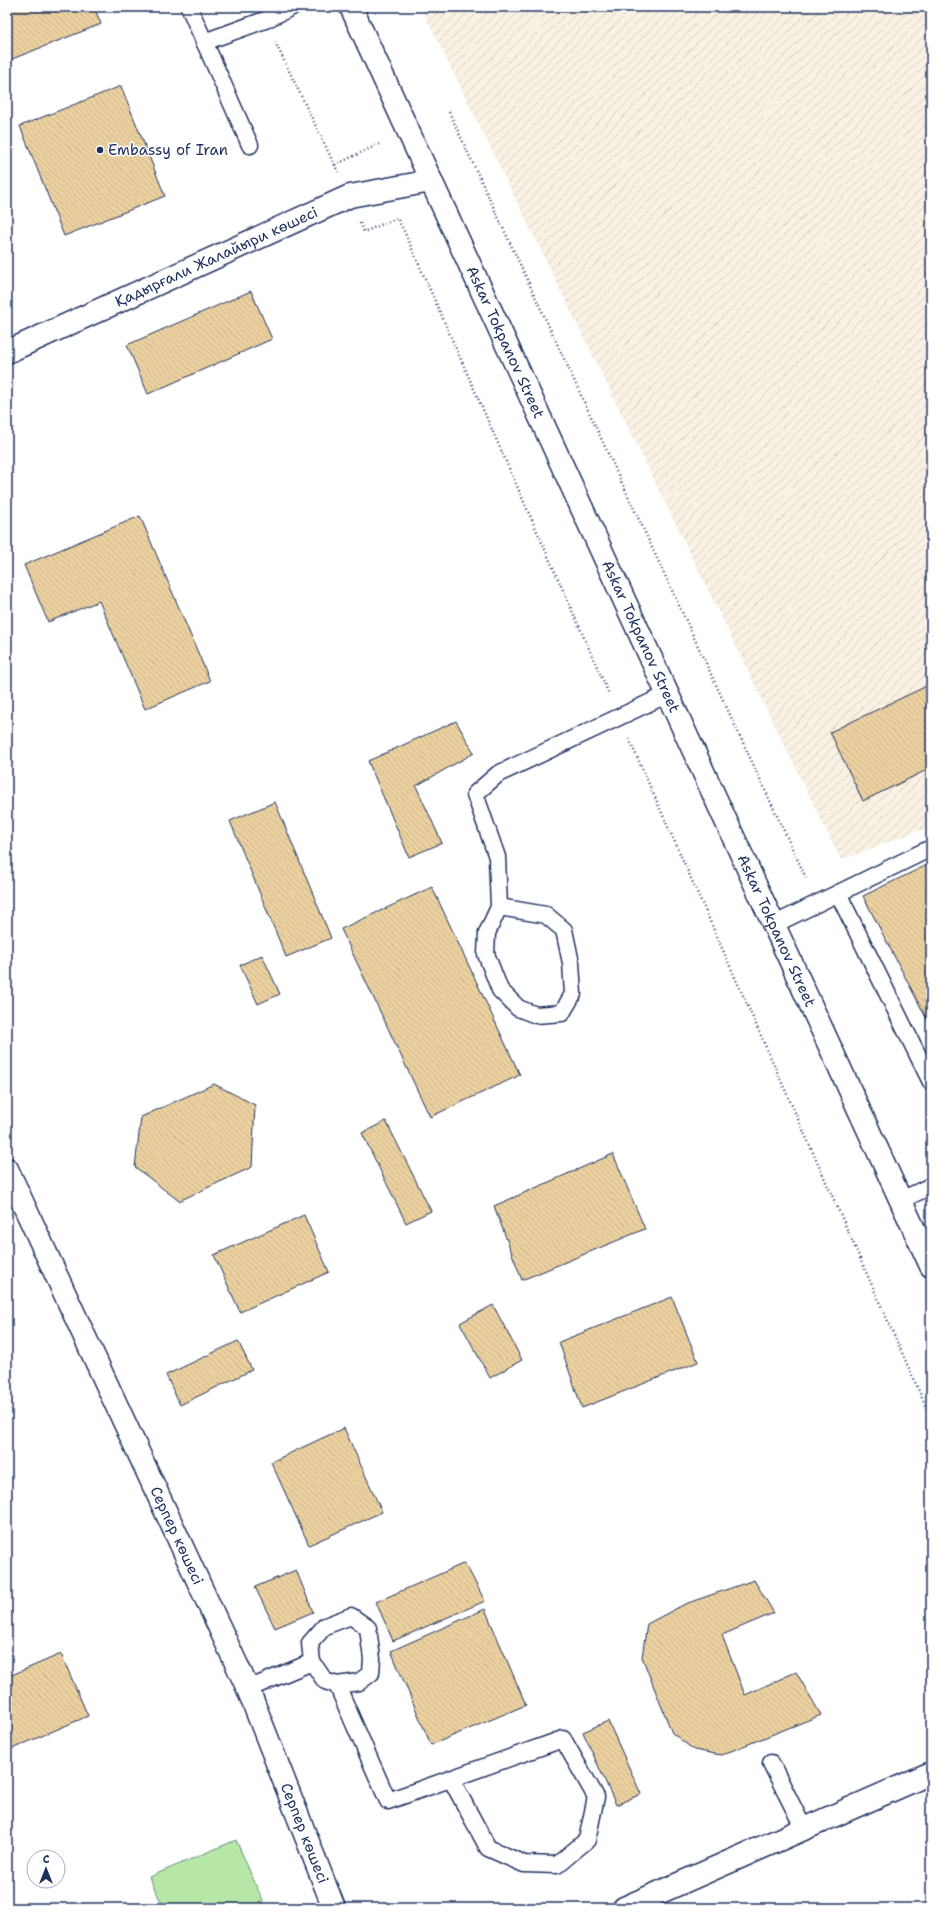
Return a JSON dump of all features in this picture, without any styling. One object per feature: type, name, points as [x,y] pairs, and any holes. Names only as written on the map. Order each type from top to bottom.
[{"type":"street","name":"Askar Tokpanov Street","points":[[351,7],[931,1266]]},
{"type":"street","name":"Қадырғали Жалайыри көшесі","points":[[7,352],[350,196],[431,181]]},
{"type":"street","name":"Серпер көшесі","points":[[7,1169],[248,1689],[334,1908]]},
{"type":"street","points":[[624,1908],[931,1773]]},
{"type":"lane","points":[[189,7],[250,145]]},
{"type":"lane","points":[[204,42],[265,20],[292,7]]},
{"type":"lane","points":[[499,907],[546,915],[564,930],[571,963],[573,994],[562,1012],[536,1015],[518,1008],[500,990],[486,954],[487,933],[499,907],[498,857],[475,794],[498,774],[668,694]]},
{"type":"lane","points":[[773,924],[931,848]]},
{"type":"lane","points":[[838,893],[931,1082]]},
{"type":"lane","points":[[900,1200],[931,1186]]},
{"type":"lane","points":[[351,1616],[368,1628],[372,1659],[371,1673],[359,1682],[337,1685],[325,1681],[312,1662],[310,1643],[325,1626],[351,1616]]},
{"type":"lane","points":[[248,1689],[312,1662]]},
{"type":"lane","points":[[337,1685],[388,1801],[563,1739],[596,1797],[587,1840],[557,1865],[524,1864],[488,1848],[451,1779]]},
{"type":"lane","points":[[771,1763],[804,1829]]},
{"type":"path","points":[[449,112],[817,903]]},
{"type":"path","points":[[335,165],[379,144]]},
{"type":"shaded area","points":[[421,7],[931,7],[931,826],[841,860]]},
{"type":"green space","points":[[236,1840],[266,1908],[164,1908],[149,1877]]},
{"type":"building","points":[[7,7],[94,7],[101,24],[7,61]]},
{"type":"building","points":[[121,86],[165,196],[64,236],[20,126]]},
{"type":"building","points":[[251,291],[272,339],[148,394],[127,345]]},
{"type":"building","points":[[140,516],[210,681],[145,709],[99,601],[48,622],[24,565]]},
{"type":"building","points":[[931,684],[931,768],[863,801],[830,732]]},
{"type":"building","points":[[456,721],[474,753],[416,786],[442,843],[409,857],[368,761]]},
{"type":"building","points":[[275,802],[331,938],[286,957],[230,821]]},
{"type":"building","points":[[931,863],[931,1027],[863,896]]},
{"type":"building","points":[[432,887],[520,1075],[430,1117],[341,929]]},
{"type":"building","points":[[262,955],[280,994],[258,1004],[240,965]]},
{"type":"building","points":[[214,1084],[255,1105],[252,1167],[179,1201],[135,1167],[141,1117]]},
{"type":"building","points":[[386,1121],[431,1211],[406,1223],[362,1133]]},
{"type":"building","points":[[613,1154],[645,1229],[522,1280],[494,1206]]},
{"type":"building","points":[[304,1215],[329,1272],[240,1312],[214,1255]]},
{"type":"building","points":[[672,1297],[698,1362],[582,1408],[559,1342]]},
{"type":"building","points":[[493,1305],[522,1360],[490,1378],[460,1323]]},
{"type":"building","points":[[238,1341],[252,1370],[180,1405],[166,1375]]},
{"type":"building","points":[[344,1428],[382,1512],[309,1545],[271,1462]]},
{"type":"building","points":[[465,1563],[485,1601],[393,1641],[376,1602]]},
{"type":"building","points":[[296,1570],[313,1612],[275,1628],[255,1587]]},
{"type":"building","points":[[754,1580],[774,1613],[722,1635],[745,1695],[796,1672],[821,1715],[721,1755],[694,1750],[672,1733],[642,1657],[647,1624],[685,1604]]},
{"type":"building","points":[[485,1609],[526,1705],[431,1745],[391,1651]]},
{"type":"building","points":[[61,1654],[88,1716],[7,1751],[7,1677]]},
{"type":"building","points":[[608,1721],[641,1794],[616,1805],[583,1732]]},
{"type":"place","name":"Embassy of Iran","points":[[100,150]]}]
